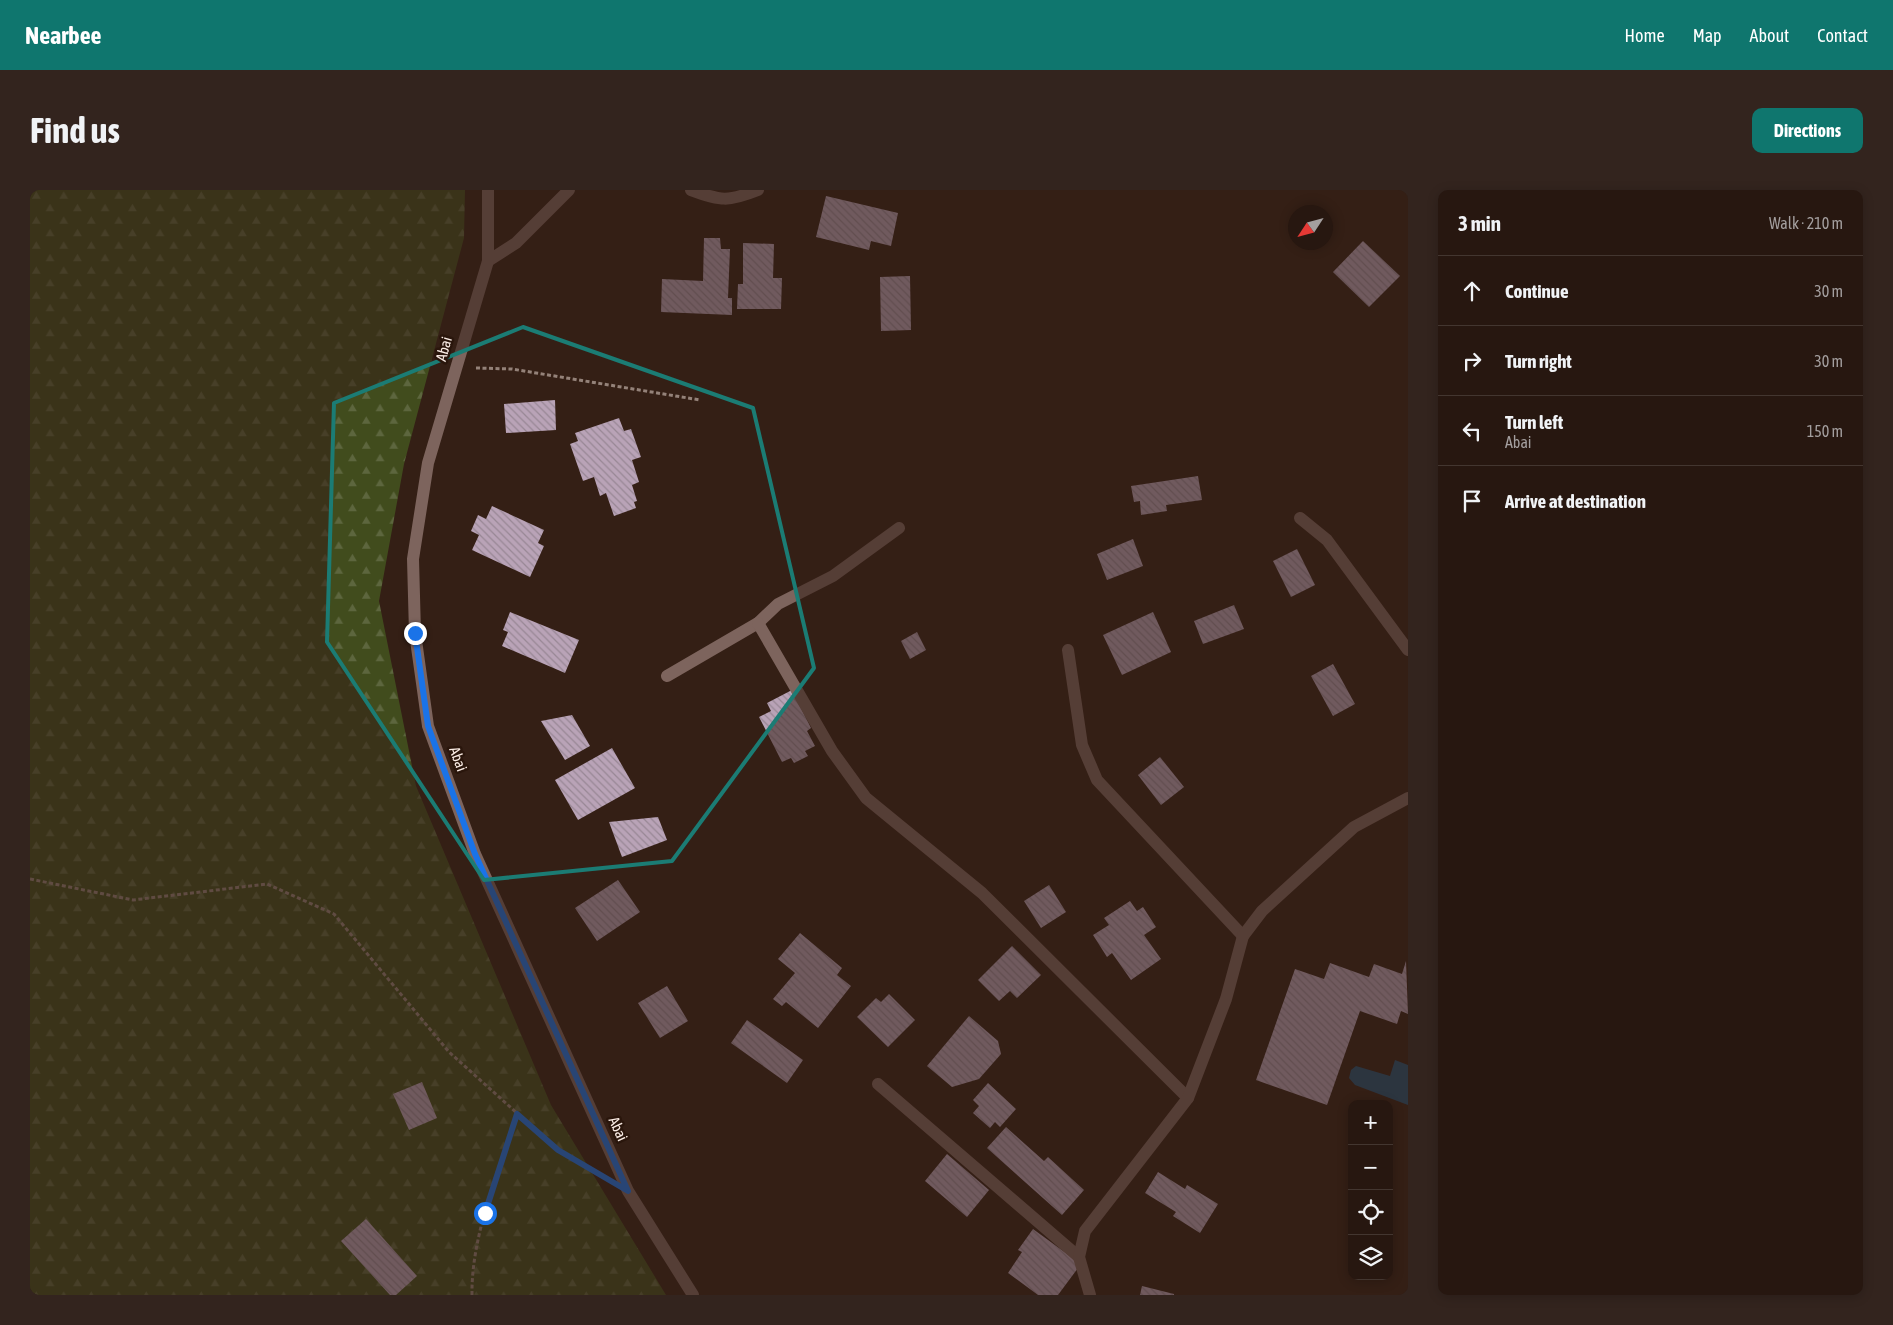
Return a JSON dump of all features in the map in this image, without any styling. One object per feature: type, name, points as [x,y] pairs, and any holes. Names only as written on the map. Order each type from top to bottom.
[{"type":"street","name":"Abai","points":[[488,190],[488,261],[428,463],[413,559],[415,633],[428,726],[475,854],[628,1191],[693,1295]]},
{"type":"street","points":[[488,261],[516,243],[569,190]]},
{"type":"street","points":[[691,190],[720,200],[742,197],[758,190]]},
{"type":"street","points":[[1300,518],[1328,540],[1408,650]]},
{"type":"street","points":[[667,676],[758,623],[778,604],[833,576],[899,528]]},
{"type":"street","points":[[758,623],[832,751],[866,798],[982,893],[1188,1098]]},
{"type":"street","points":[[1068,650],[1082,745],[1098,780],[1243,936]]},
{"type":"street","points":[[1090,1295],[1079,1257],[1085,1231],[1188,1098],[1226,999],[1243,936],[1262,911],[1354,827],[1408,798]]},
{"type":"street","points":[[878,1084],[1079,1257]]},
{"type":"path","points":[[456,367],[512,369],[700,400]]},
{"type":"path","points":[[30,879],[132,900],[267,884],[334,914],[449,1052],[558,1150],[597,1173]]},
{"type":"path","points":[[472,1295],[471,1278],[485,1213],[517,1114]]},
{"type":"highlighted area","points":[[523,327],[753,408],[814,668],[672,861],[484,880],[327,642],[334,403]]},
{"type":"green space","points":[[30,190],[465,190],[464,238],[404,464],[379,601],[416,786],[551,1105],[666,1295],[30,1295]]},
{"type":"water","points":[[1395,1060],[1408,1065],[1408,1105],[1355,1085],[1349,1078],[1351,1070],[1356,1066],[1390,1076]]},
{"type":"building","points":[[826,196],[898,213],[891,246],[871,241],[869,250],[816,237]]},
{"type":"building","points":[[704,238],[720,238],[721,249],[730,249],[728,298],[732,298],[732,315],[661,312],[662,279],[703,281]]},
{"type":"building","points":[[1363,241],[1400,276],[1369,307],[1333,272]]},
{"type":"building","points":[[743,243],[774,244],[773,278],[782,278],[781,309],[737,309],[738,284],[743,284]]},
{"type":"building","points":[[910,276],[911,330],[881,331],[880,277]]},
{"type":"building","points":[[555,400],[556,430],[506,433],[504,404]]},
{"type":"building","points":[[619,418],[624,431],[631,429],[641,457],[632,460],[639,482],[632,485],[637,501],[634,502],[636,508],[614,516],[606,493],[600,496],[594,477],[583,481],[570,444],[578,441],[575,433]]},
{"type":"building","points":[[1198,476],[1202,500],[1166,505],[1167,511],[1141,515],[1140,501],[1134,502],[1131,486]]},
{"type":"building","points":[[492,506],[544,530],[538,543],[544,546],[530,577],[472,550],[479,535],[471,531],[478,515],[486,519]]},
{"type":"building","points":[[1133,539],[1143,566],[1107,580],[1097,554]]},
{"type":"building","points":[[1297,549],[1315,585],[1291,597],[1273,561]]},
{"type":"building","points":[[1234,605],[1244,629],[1203,644],[1194,621]]},
{"type":"building","points":[[510,612],[579,640],[565,673],[502,646],[508,632],[503,630]]},
{"type":"building","points":[[1153,612],[1171,652],[1122,675],[1103,635]]},
{"type":"building","points":[[917,632],[926,650],[910,659],[901,641]]},
{"type":"building","points":[[1333,664],[1355,704],[1333,716],[1311,676]]},
{"type":"building","points":[[792,690],[811,728],[807,731],[815,746],[805,751],[808,756],[794,763],[791,758],[782,762],[759,717],[771,711],[767,703]]},
{"type":"building","points":[[572,715],[590,746],[565,760],[541,721]]},
{"type":"building","points":[[612,748],[635,788],[578,820],[555,780]]},
{"type":"building","points":[[1160,757],[1184,787],[1161,805],[1138,775]]},
{"type":"building","points":[[658,817],[667,840],[622,857],[609,822]]},
{"type":"building","points":[[618,880],[640,912],[597,941],[575,908]]},
{"type":"building","points":[[1049,885],[1066,912],[1041,928],[1024,901]]},
{"type":"building","points":[[1130,901],[1137,911],[1143,907],[1156,927],[1144,935],[1161,959],[1131,980],[1112,953],[1107,957],[1093,935],[1109,925],[1104,918]]},
{"type":"building","points":[[800,933],[842,968],[837,975],[851,986],[818,1028],[786,1002],[782,1006],[773,999],[795,973],[778,959]]},
{"type":"building","points":[[1012,946],[1041,975],[1017,998],[1010,991],[999,1001],[978,980]]},
{"type":"building","points":[[1406,961],[1408,1014],[1401,1011],[1397,1024],[1360,1011],[1327,1105],[1256,1080],[1295,969],[1324,979],[1330,963],[1369,977],[1374,964],[1402,974]]},
{"type":"building","points":[[667,986],[688,1021],[660,1038],[638,1003]]},
{"type":"building","points":[[889,994],[915,1020],[888,1047],[857,1017],[876,998],[881,1002]]},
{"type":"building","points":[[969,1016],[998,1041],[1001,1054],[979,1079],[952,1087],[927,1066]]},
{"type":"building","points":[[747,1020],[803,1060],[787,1083],[731,1043]]},
{"type":"building","points":[[422,1082],[437,1118],[409,1130],[393,1094]]},
{"type":"building","points":[[988,1083],[1016,1109],[1000,1127],[995,1122],[990,1128],[973,1113],[979,1106],[973,1100]]},
{"type":"building","points":[[1006,1127],[1044,1161],[1048,1157],[1084,1190],[1062,1215],[987,1148]]},
{"type":"building","points":[[947,1154],[989,1190],[967,1217],[925,1181]]},
{"type":"building","points":[[1158,1172],[1185,1189],[1187,1185],[1218,1204],[1200,1233],[1173,1216],[1176,1212],[1145,1193]]},
{"type":"building","points":[[366,1219],[417,1276],[396,1295],[390,1295],[341,1241]]},
{"type":"building","points":[[1033,1229],[1081,1264],[1058,1295],[1038,1295],[1008,1273],[1022,1252],[1018,1250]]},
{"type":"building","points":[[1142,1286],[1174,1294],[1174,1295],[1140,1295]]},
{"type":"route","points":[[415,633],[428,726],[475,854],[628,1191],[558,1150],[517,1114],[485,1213]]}]
